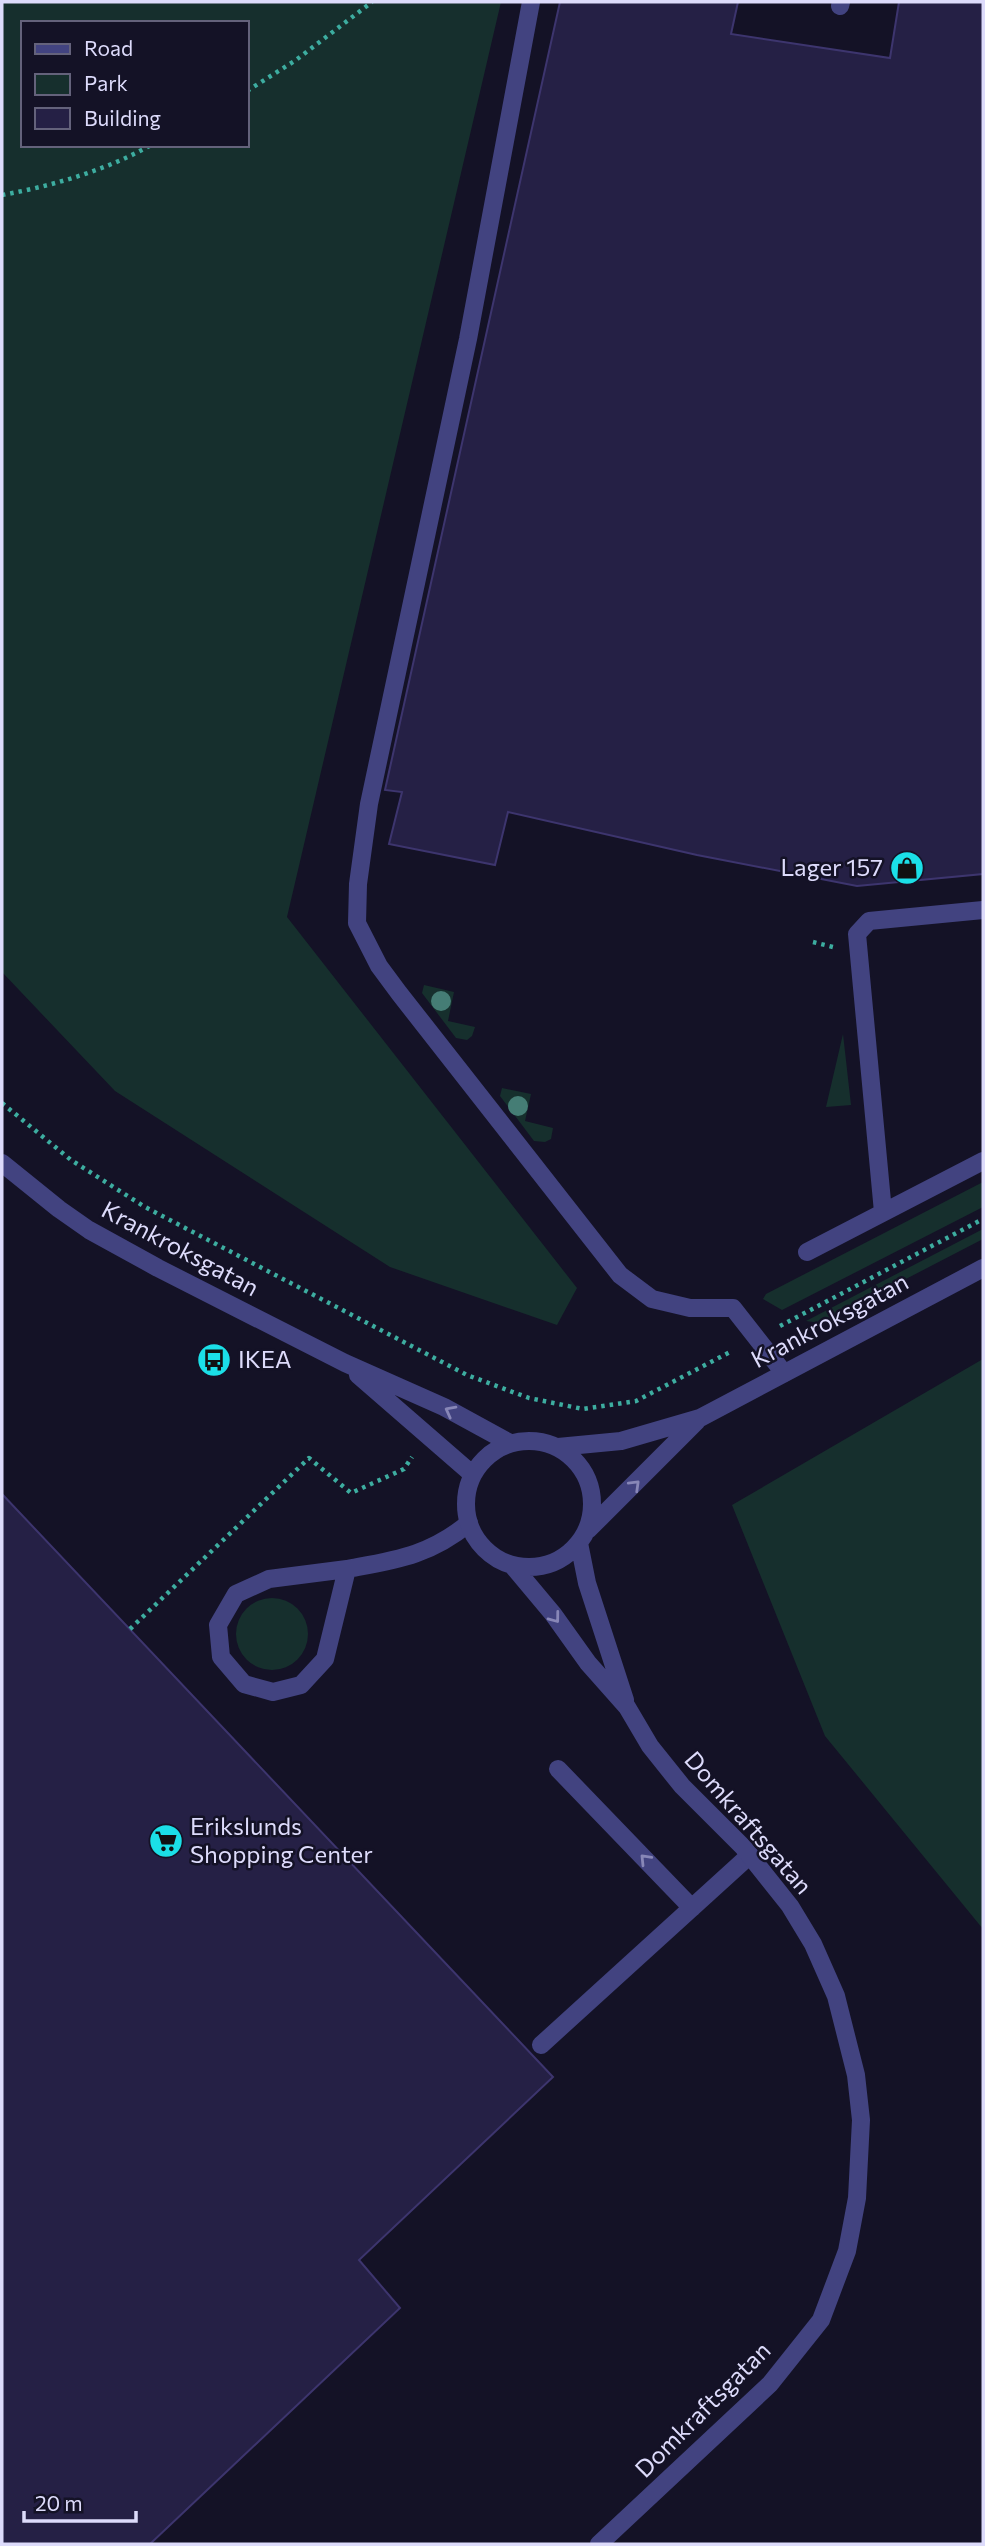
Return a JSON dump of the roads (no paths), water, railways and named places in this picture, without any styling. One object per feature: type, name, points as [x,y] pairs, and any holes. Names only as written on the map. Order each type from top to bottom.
[{"type":"street","points":[[531,2],[468,339],[369,804],[358,884],[357,923],[379,966],[399,993],[620,1275],[652,1299],[690,1308],[733,1308],[783,1373]]},
{"type":"street","points":[[884,1212],[857,934],[869,921],[983,910]]},
{"type":"street","points":[[807,1252],[983,1161]]},
{"type":"street","name":"Krankroksgatan","points":[[2,1163],[29,1187],[89,1230],[345,1363],[444,1407],[510,1443]]},
{"type":"street","name":"Krankroksgatan","points":[[558,1447],[621,1441],[699,1418],[983,1268]]},
{"type":"street","name":"Krankroksgatan","points":[[345,1363],[472,1474]]},
{"type":"street","name":"Krankroksgatan","points":[[582,1538],[699,1418]]},
{"type":"street","points":[[534,1440],[558,1447],[577,1463],[590,1484],[593,1508],[582,1538],[560,1560],[536,1567],[512,1565],[485,1550],[468,1524],[465,1499],[472,1474],[488,1455],[510,1443],[534,1440]]},
{"type":"street","points":[[347,1569],[325,1659],[301,1685],[273,1692],[244,1684],[221,1657],[218,1625],[236,1594],[269,1579],[347,1569],[410,1557],[449,1540],[468,1524]]},
{"type":"street","name":"Domkraftsgatan","points":[[582,1538],[587,1583],[627,1707]]},
{"type":"street","name":"Domkraftsgatan","points":[[512,1565],[553,1614],[587,1663],[627,1707],[650,1746],[682,1786],[750,1855],[790,1906],[813,1944],[836,1996],[856,2075],[861,2120],[857,2198],[847,2251],[821,2320],[770,2384],[599,2544]]},
{"type":"street","points":[[558,1769],[692,1908]]},
{"type":"street","points":[[541,2045],[750,1855]]},
{"type":"place","name":"Lager 157","points":[[907,868]]},
{"type":"place","name":"IKEA","points":[[214,1360]]},
{"type":"place","name":"Erikslunds Shopping Center","points":[[166,1841]]}]
